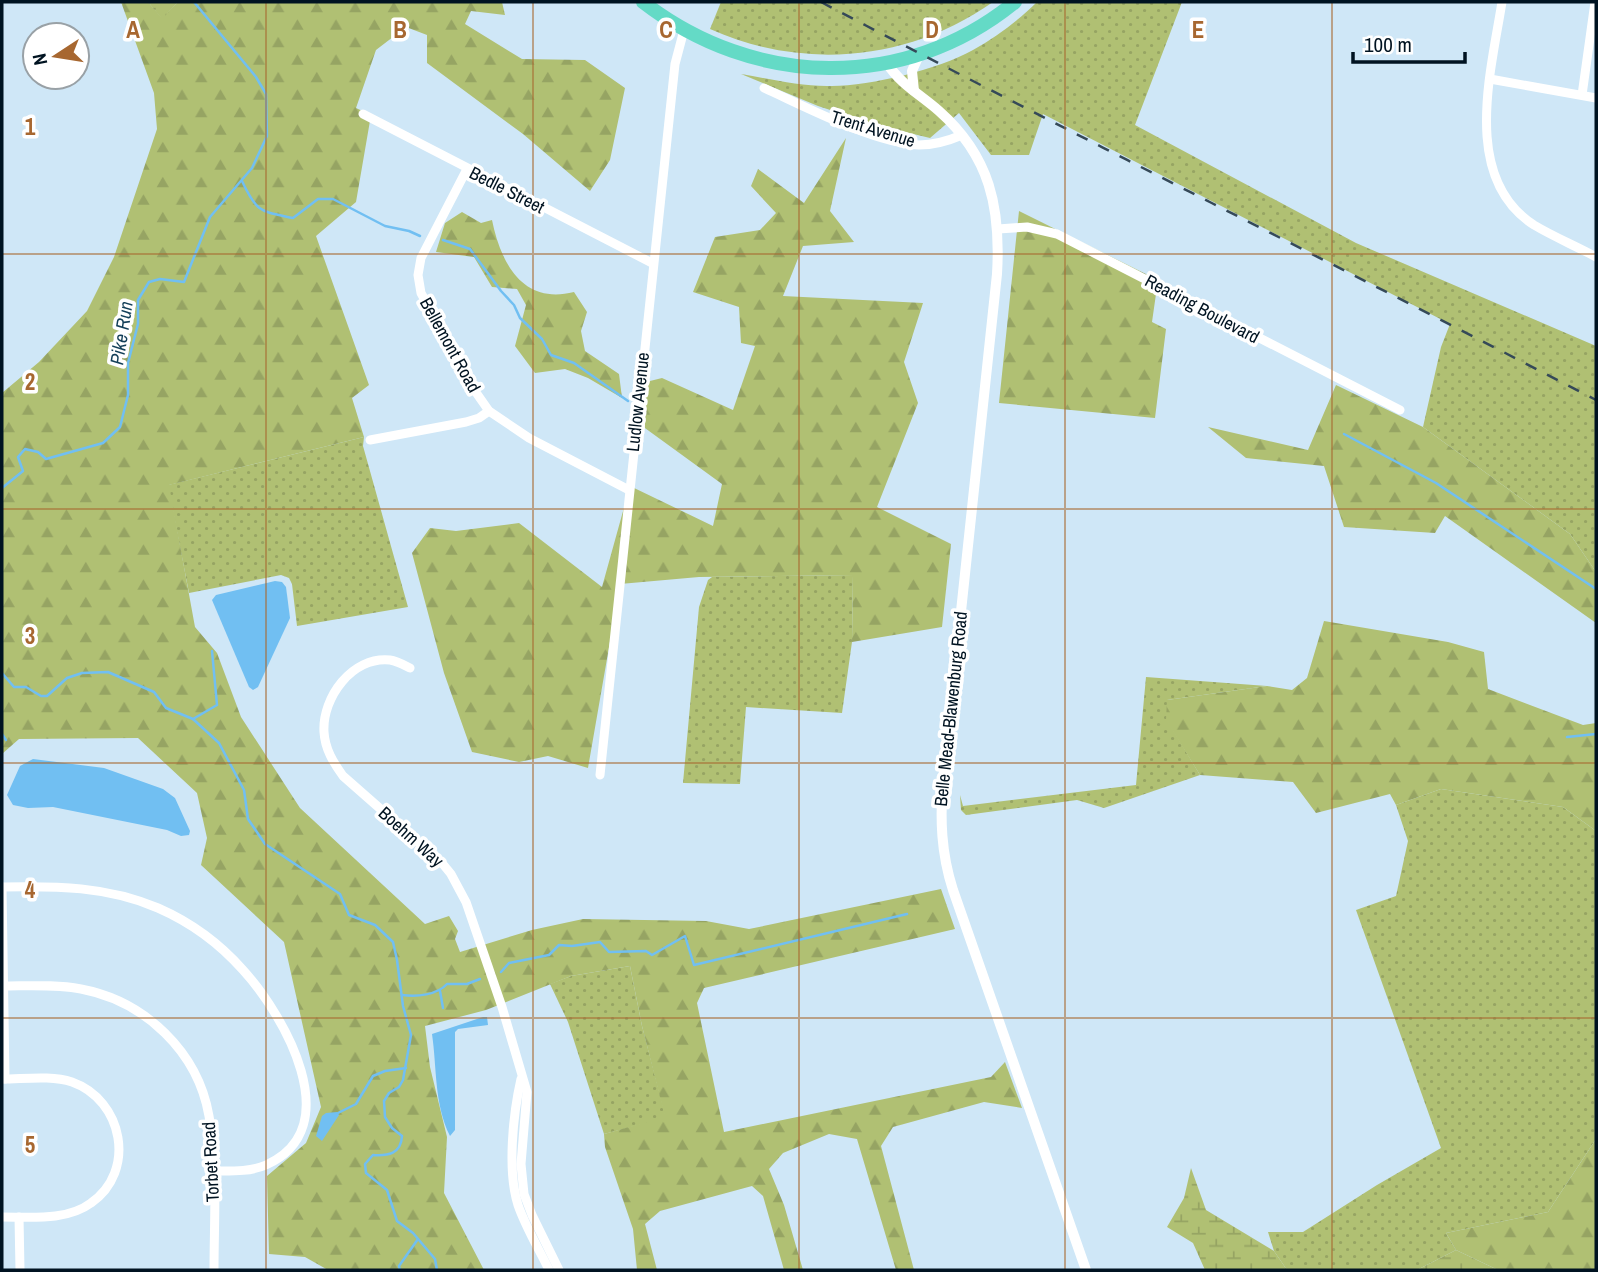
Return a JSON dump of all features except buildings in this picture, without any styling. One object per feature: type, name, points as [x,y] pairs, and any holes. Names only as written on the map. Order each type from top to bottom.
[{"type":"highway","points":[[643,2],[684,30],[716,45],[764,61],[813,67],[870,66],[919,55],[970,33],[1015,2]]},
{"type":"street","points":[[1502,2],[1485,116],[1488,154],[1498,183],[1509,201],[1532,224],[1596,257]]},
{"type":"street","points":[[1582,95],[1595,2]]},
{"type":"street","name":"Ludlow Avenue","points":[[600,775],[652,263],[677,51],[684,30]]},
{"type":"street","points":[[914,91],[912,76],[919,55]]},
{"type":"street","points":[[887,63],[896,78],[937,110],[962,135]]},
{"type":"street","points":[[1490,79],[1596,98]]},
{"type":"street","name":"Trent Avenue","points":[[764,88],[858,128],[898,141],[919,145],[938,144],[962,135]]},
{"type":"street","name":"Bedle Street","points":[[363,114],[652,263]]},
{"type":"street","name":"Belle Mead-Blawenburg Road","points":[[962,135],[985,172],[999,229],[997,274],[941,809],[942,847],[953,890],[1086,1270]]},
{"type":"street","name":"Bellemont Road","points":[[467,169],[421,258],[419,284],[458,362],[489,411],[528,438],[629,490]]},
{"type":"street","name":"Reading Boulevard","points":[[999,229],[1027,227],[1057,234],[1400,410]]},
{"type":"street","points":[[370,440],[466,422],[489,411]]},
{"type":"street","name":"Boehm Way","points":[[410,668],[389,660],[379,661],[348,676],[333,694],[327,708],[324,720],[325,743],[343,776],[433,854],[459,887],[502,1007],[527,1091],[517,1151],[525,1210],[549,1270]]},
{"type":"street","points":[[2,1217],[67,1214],[92,1203],[109,1184],[115,1172],[120,1145],[113,1118],[105,1104],[83,1087],[57,1079],[3,1079],[2,887],[67,886],[94,889],[148,904],[180,919],[214,942],[257,986],[282,1024],[294,1051],[305,1087],[306,1113],[297,1138],[274,1161],[254,1169],[214,1171]]},
{"type":"street","name":"Torbet Road","points":[[3,986],[56,985],[96,992],[134,1009],[161,1029],[183,1054],[205,1097],[212,1130],[214,1270]]},
{"type":"street","name":"Boehm Way","points":[[525,1210],[559,1270]]},
{"type":"street","points":[[19,1217],[20,1270]]},
{"type":"green space","points":[[121,2],[148,2],[162,18],[178,2],[502,2],[505,15],[471,11],[465,24],[522,59],[585,60],[625,88],[610,160],[590,191],[523,134],[427,63],[427,35],[406,27],[376,50],[356,108],[371,115],[356,202],[316,236],[369,385],[352,398],[364,437],[169,485],[195,627],[217,653],[241,717],[300,808],[425,924],[449,916],[458,931],[455,939],[460,952],[532,930],[583,919],[706,921],[749,929],[941,889],[955,929],[704,988],[697,1003],[724,1132],[991,1077],[1005,1062],[1022,1108],[984,1102],[893,1127],[881,1146],[914,1270],[896,1270],[857,1139],[829,1134],[783,1153],[769,1169],[784,1205],[803,1270],[784,1270],[763,1196],[752,1186],[660,1211],[645,1224],[657,1270],[637,1270],[633,1229],[605,1147],[604,1134],[665,1117],[630,966],[571,976],[486,1010],[425,1026],[430,1067],[447,1137],[444,1193],[484,1270],[328,1270],[305,1257],[269,1254],[267,1176],[306,1143],[321,1107],[284,942],[201,865],[207,838],[197,793],[138,738],[19,739],[2,754],[2,393],[39,362],[87,311],[114,257],[157,129],[154,93]]},
{"type":"green space","points":[[148,2],[178,2],[162,19]]},
{"type":"green space","points":[[721,2],[993,2],[961,22],[891,48],[818,54],[782,51],[745,42],[710,29]]},
{"type":"green space","points":[[1037,2],[1182,2],[1135,125],[1356,243],[1596,346],[1596,572],[1570,534],[1423,427],[1441,347],[1450,324],[1043,114],[1029,155],[991,155],[959,113],[930,138],[876,125],[818,106],[741,74],[821,86],[866,83],[904,75],[942,64],[973,50],[1007,28]]},
{"type":"green space","points":[[846,138],[830,211],[854,242],[803,246],[783,296],[923,303],[904,362],[918,403],[877,507],[951,544],[942,627],[852,642],[853,575],[699,577],[620,584],[588,768],[548,756],[519,762],[472,752],[444,673],[412,553],[430,528],[456,531],[519,523],[602,587],[630,486],[713,526],[722,484],[638,423],[642,383],[662,378],[733,410],[755,346],[741,343],[739,307],[693,292],[715,237],[760,230],[776,213],[751,186],[758,169],[804,203]]},
{"type":"green space","points":[[1019,211],[1158,280],[1152,322],[1166,329],[1155,418],[999,403]]},
{"type":"green space","points":[[462,212],[481,223],[492,220],[508,266],[528,287],[556,294],[574,292],[587,312],[581,331],[585,351],[619,374],[622,398],[588,378],[565,369],[535,373],[515,346],[526,305],[517,289],[492,287],[474,257],[436,252],[445,223]]},
{"type":"green space","points":[[1336,385],[1423,427],[1570,534],[1596,572],[1596,623],[1445,516],[1435,533],[1344,527],[1324,466],[1246,458],[1208,427],[1308,450]]},
{"type":"green space","points":[[364,437],[363,446],[408,607],[297,626],[292,584],[289,578],[281,575],[189,593],[168,485]]},
{"type":"green space","points":[[853,575],[852,642],[842,713],[746,707],[740,784],[683,783],[699,607],[708,580],[712,577]]},
{"type":"green space","points":[[1324,621],[1448,642],[1484,652],[1488,689],[1583,725],[1596,723],[1596,831],[1563,807],[1441,789],[1396,805],[1390,794],[1316,813],[1293,782],[1200,775],[1166,720],[1167,700],[1267,686],[1292,690],[1307,678]]},
{"type":"green space","points":[[1146,677],[1267,686],[1167,700],[1167,720],[1200,775],[1104,808],[1077,800],[966,815],[961,810],[960,795],[963,806],[1136,785]]},
{"type":"green space","points":[[1441,789],[1563,807],[1596,831],[1596,1139],[1548,1212],[1446,1233],[1456,1250],[1417,1270],[1287,1270],[1274,1251],[1268,1232],[1303,1232],[1441,1148],[1356,910],[1396,896],[1408,841],[1396,805]]},
{"type":"green space","points":[[630,966],[642,1026],[666,1118],[604,1134],[568,1022],[550,984],[571,976]]},
{"type":"green space","points":[[1596,1139],[1596,1270],[1498,1270],[1456,1250],[1446,1233],[1548,1212]]},
{"type":"green space","points":[[1191,1168],[1206,1210],[1274,1251],[1287,1270],[1205,1270],[1193,1243],[1167,1227],[1184,1198]]},
{"type":"green space","points":[[1456,1250],[1498,1270],[1417,1270]]},
{"type":"water","points":[[275,581],[282,582],[286,587],[290,618],[258,687],[253,690],[249,687],[212,600],[216,595]]},
{"type":"water","points":[[33,759],[104,768],[163,789],[175,798],[190,831],[189,835],[181,836],[167,830],[53,807],[28,808],[13,805],[7,795],[20,766]]},
{"type":"water","points":[[487,1017],[488,1025],[458,1029],[455,1032],[455,1130],[450,1136],[441,1111],[432,1034]]},
{"type":"water","points":[[337,1112],[339,1115],[322,1141],[316,1136],[322,1116]]},
{"type":"waterway","name":"Pike Run","points":[[2,488],[23,471],[18,457],[25,449],[38,452],[46,459],[103,443],[120,427],[128,395],[128,363],[138,324],[138,300],[149,282],[160,279],[184,282],[210,217],[252,168],[267,136],[266,94],[256,77],[194,2]]},
{"type":"waterway","points":[[242,181],[256,205],[266,212],[293,218],[318,199],[333,199],[385,226],[420,236]]},
{"type":"waterway","points":[[443,240],[470,249],[514,305],[520,318],[542,339],[551,355],[574,363],[628,401]]},
{"type":"waterway","points":[[1344,434],[1436,483],[1596,589]]},
{"type":"waterway","points":[[193,719],[217,705],[212,651]]},
{"type":"waterway","points":[[2,673],[14,687],[26,687],[41,696],[47,696],[67,678],[82,673],[108,672],[154,692],[166,708],[193,719],[219,743],[244,790],[248,819],[265,844],[340,894],[349,915],[375,925],[393,942],[403,1006],[411,1035],[403,1080],[384,1101],[385,1117],[392,1128],[402,1136],[399,1147],[393,1153],[373,1155],[365,1164],[366,1173],[387,1190],[397,1221],[413,1233],[435,1259],[437,1270]]},
{"type":"waterway","points":[[2,734],[6,740]]},
{"type":"waterway","points":[[1567,737],[1596,734]]},
{"type":"waterway","points":[[501,972],[509,963],[549,955],[559,945],[600,942],[609,952],[646,951],[652,955],[685,936],[694,965],[907,914]]},
{"type":"waterway","points":[[402,995],[426,994],[438,991],[447,984],[467,984],[480,979]]},
{"type":"waterway","points":[[440,991],[443,1008]]},
{"type":"waterway","points":[[338,1113],[356,1104],[373,1076],[406,1068]]},
{"type":"waterway","points":[[400,1270],[399,1266],[418,1239]]},
{"type":"railway","points":[[821,2],[1596,400]]}]
